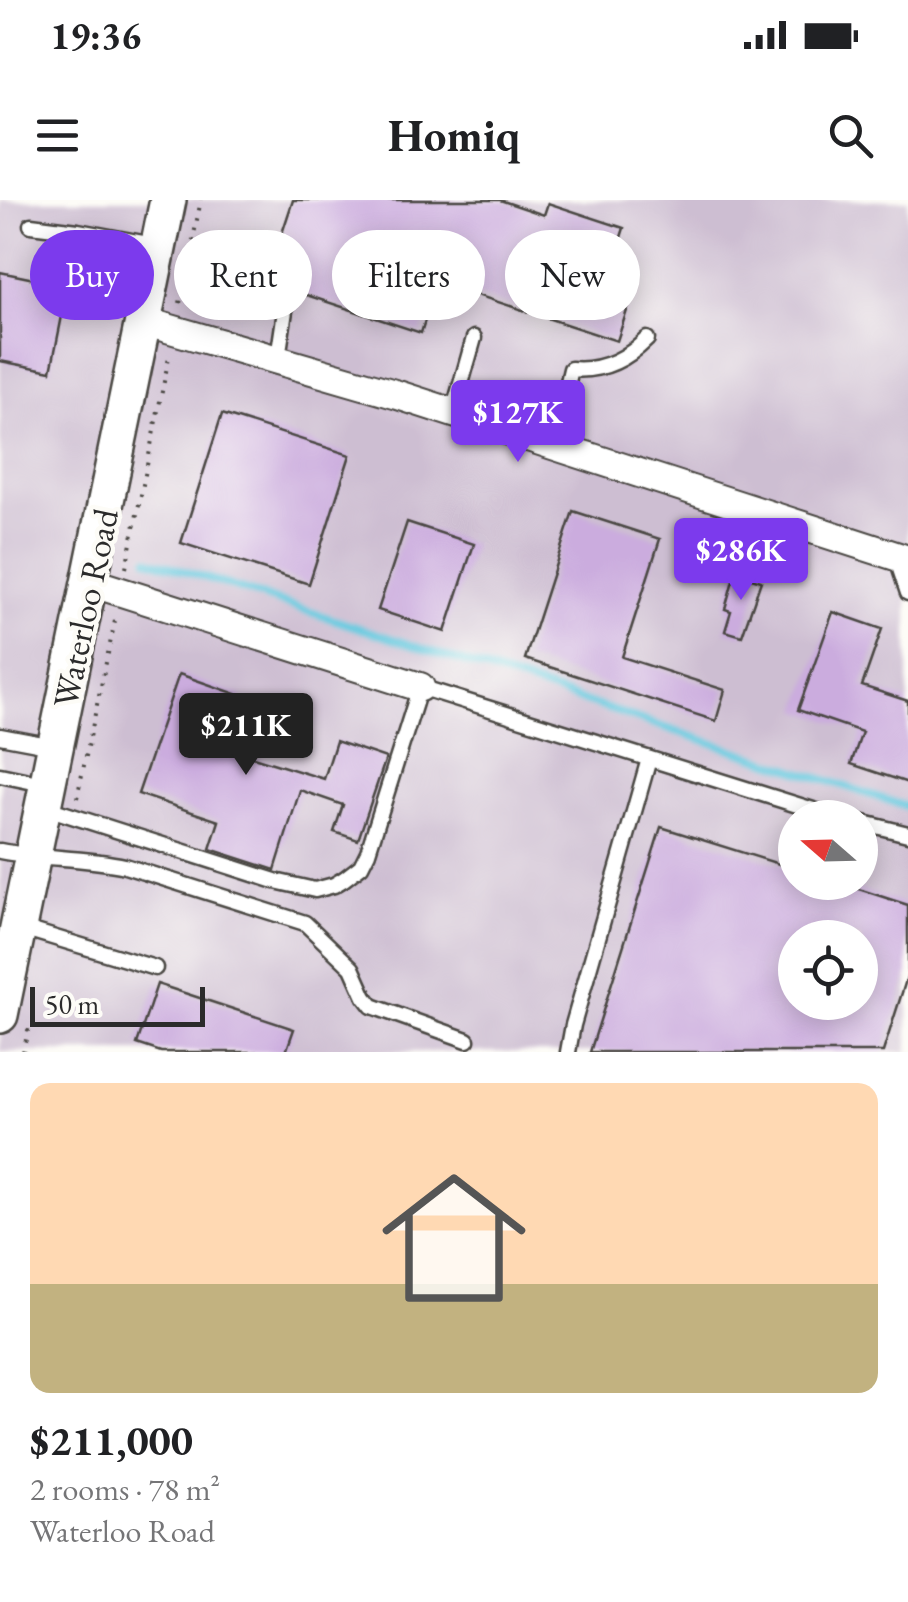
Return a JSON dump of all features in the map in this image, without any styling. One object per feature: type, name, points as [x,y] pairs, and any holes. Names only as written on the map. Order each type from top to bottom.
[{"type":"street","name":"Waterloo Road","points":[[0,1015],[19,927],[17,854],[46,796],[56,747],[107,579],[144,321],[168,200]]},
{"type":"street","points":[[144,321],[452,412],[902,558]]},
{"type":"street","points":[[107,579],[420,688]]},
{"type":"lane","points":[[31,225],[159,246]]},
{"type":"lane","points":[[278,358],[284,320]]},
{"type":"lane","points":[[452,412],[474,338]]},
{"type":"lane","points":[[553,446],[571,369],[590,370],[624,358],[647,339]]},
{"type":"lane","points":[[902,558],[908,592]]},
{"type":"lane","points":[[0,775],[275,882],[315,890],[334,885],[362,866],[420,688],[781,800]]},
{"type":"lane","points":[[0,736],[56,747]]},
{"type":"lane","points":[[568,1052],[649,760]]},
{"type":"lane","points":[[878,826],[908,834]]},
{"type":"lane","points":[[17,854],[95,859],[126,866],[305,922],[352,968],[372,1006],[468,1040]]},
{"type":"lane","points":[[19,927],[155,968]]},
{"type":"path","points":[[195,230],[201,200]]},
{"type":"path","points":[[107,579],[170,357]]},
{"type":"shaded area","points":[[0,200],[908,200],[908,1052],[0,1052]]},
{"type":"building","points":[[293,200],[500,200],[544,215],[548,203],[624,228],[505,230],[505,304],[485,298],[485,230],[332,230],[332,304],[312,297],[312,230],[283,230]]},
{"type":"building","points":[[0,272],[30,278],[30,320],[61,320],[51,371],[0,361]]},
{"type":"building","points":[[382,320],[425,320],[421,333]]},
{"type":"building","points":[[553,320],[624,320],[617,341]]},
{"type":"building","points":[[222,414],[350,455],[309,584],[181,543]]},
{"type":"building","points":[[573,511],[660,539],[622,657],[725,690],[716,721],[525,659]]},
{"type":"building","points":[[407,522],[474,544],[445,632],[378,610]]},
{"type":"building","points":[[735,573],[761,581],[742,636],[725,631],[731,611],[725,609]]},
{"type":"building","points":[[833,612],[882,629],[862,686],[908,701],[908,783],[851,764],[862,732],[798,710]]},
{"type":"building","points":[[179,674],[242,696],[224,748],[324,779],[336,741],[386,758],[358,840],[334,832],[343,805],[300,790],[275,870],[210,849],[219,821],[138,794]]},
{"type":"building","points":[[661,827],[778,864],[778,900],[878,900],[878,895],[908,905],[908,974],[883,1052],[590,1052]]},
{"type":"building","points":[[157,984],[294,1029],[286,1052],[161,1052],[137,1044]]},
{"type":"waterway","points":[[148,559],[908,807]]}]
